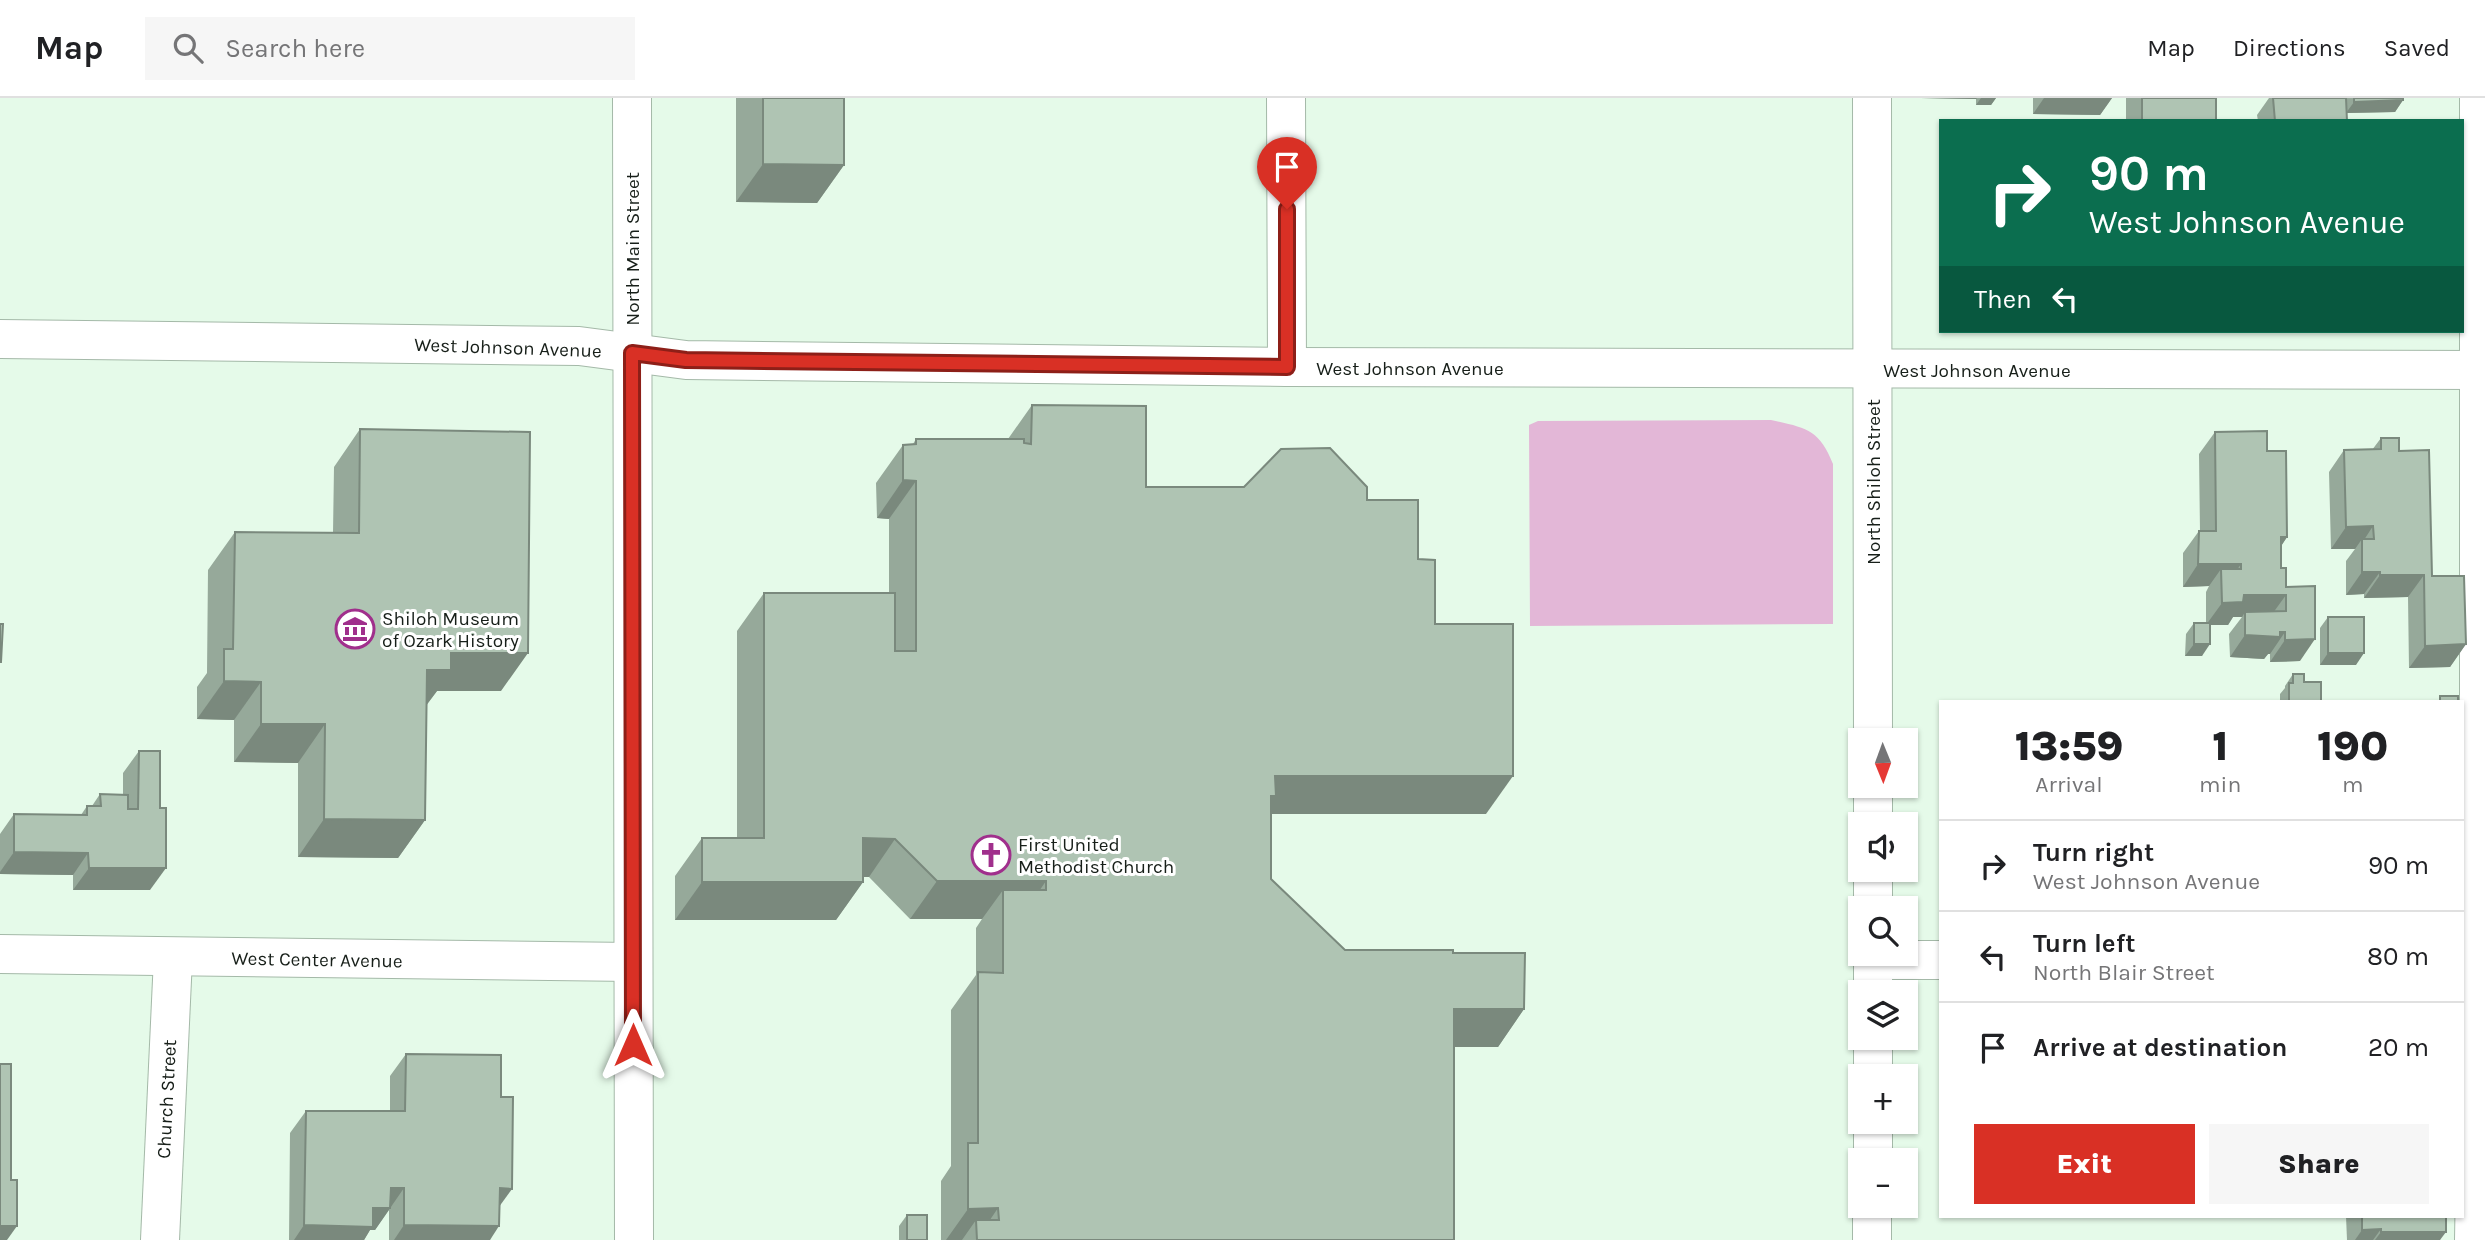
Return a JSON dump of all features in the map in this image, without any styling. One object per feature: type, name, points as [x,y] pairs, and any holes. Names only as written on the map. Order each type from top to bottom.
[{"type":"street","name":"North Main Street","points":[[632,98],[634,1240]]},
{"type":"street","points":[[1286,98],[1287,367]]},
{"type":"street","name":"North Shiloh Street","points":[[1872,98],[1873,728]]},
{"type":"street","points":[[2474,1240],[2482,370],[2479,98]]},
{"type":"street","name":"West Johnson Avenue","points":[[0,339],[579,346],[686,360],[1287,367],[2482,370]]},
{"type":"street","name":"West Center Avenue","points":[[0,954],[633,962]]},
{"type":"street","name":"Church Street","points":[[160,1240],[173,958]]},
{"type":"street","points":[[1873,969],[1939,960]]},
{"type":"street","points":[[1872,1218],[1872,1240]]},
{"type":"shaded area","points":[[1771,420],[1810,432],[1822,443],[1833,464],[1833,624],[1530,626],[1529,425],[1538,421]]},
{"type":"building","points":[[763,98],[844,98],[844,165],[763,164]]},
{"type":"building","points":[[2142,98],[2216,98],[2216,119],[2142,119]]},
{"type":"building","points":[[2273,98],[2346,98],[2347,119],[2275,119]]},
{"type":"building","points":[[2354,98],[2403,98],[2403,100],[2354,102]]},
{"type":"building","name":"First United Methodist Church","points":[[1032,405],[1146,406],[1146,487],[1244,487],[1281,449],[1330,448],[1367,487],[1367,500],[1418,500],[1418,559],[1435,560],[1435,624],[1513,624],[1513,776],[1275,776],[1276,796],[1271,796],[1271,879],[1345,950],[1525,953],[1524,1009],[1454,1009],[1454,1240],[977,1240],[976,1220],[999,1220],[998,1208],[968,1209],[968,1143],[978,1143],[978,972],[1003,973],[1003,890],[1046,890],[1046,881],[937,881],[895,839],[863,838],[863,882],[702,882],[702,838],[764,838],[764,593],[895,593],[895,651],[916,651],[916,481],[903,480],[903,445],[916,444],[916,439],[1024,439],[1024,443],[1031,444]]},
{"type":"building","name":"Shiloh Museum of Ozark History","points":[[360,429],[530,432],[528,653],[451,653],[451,670],[427,670],[425,820],[324,819],[325,724],[261,724],[261,682],[224,681],[224,649],[233,649],[235,532],[359,533]]},
{"type":"building","points":[[2267,431],[2267,451],[2286,451],[2287,537],[2281,537],[2281,568],[2286,568],[2286,587],[2315,586],[2315,639],[2285,640],[2285,632],[2280,632],[2280,637],[2245,635],[2245,612],[2286,611],[2286,595],[2244,595],[2243,602],[2222,603],[2221,569],[2241,569],[2241,564],[2198,564],[2199,531],[2216,531],[2215,432]]},
{"type":"building","points":[[2381,438],[2399,438],[2399,451],[2429,450],[2432,576],[2464,576],[2466,644],[2425,646],[2424,575],[2380,575],[2380,572],[2362,572],[2362,539],[2374,539],[2373,526],[2346,527],[2344,450],[2381,449]]},
{"type":"building","points":[[2328,617],[2364,617],[2364,653],[2328,653]]},
{"type":"building","points":[[2194,623],[2210,623],[2210,644],[2194,644]]},
{"type":"building","points":[[0,624],[3,624],[1,662],[0,662]]},
{"type":"building","points":[[2293,674],[2304,674],[2304,682],[2321,682],[2321,700],[2289,700],[2289,683],[2293,683]]},
{"type":"building","points":[[2440,696],[2458,696],[2458,700],[2440,700]]},
{"type":"building","points":[[139,751],[160,751],[160,808],[166,808],[166,868],[89,868],[88,853],[14,852],[14,814],[87,815],[87,806],[101,806],[100,794],[128,795],[128,809],[138,809]]},
{"type":"building","points":[[406,1054],[501,1055],[501,1097],[513,1097],[512,1189],[500,1188],[499,1226],[404,1225],[404,1188],[391,1188],[390,1208],[373,1208],[373,1227],[304,1225],[306,1111],[405,1111]]},
{"type":"building","points":[[0,1064],[11,1064],[11,1180],[17,1180],[17,1226],[0,1226]]},
{"type":"building","points":[[907,1215],[927,1215],[927,1240],[907,1240]]},
{"type":"building","points":[[2362,1218],[2446,1218],[2446,1232],[2362,1230]]},
{"type":"place","name":"Shiloh Museum of Ozark History","points":[[355,629]]},
{"type":"place","name":"First United Methodist Church","points":[[991,855]]},
{"type":"route","points":[[633,1045],[632,353],[686,360],[1287,367],[1287,209]]}]
